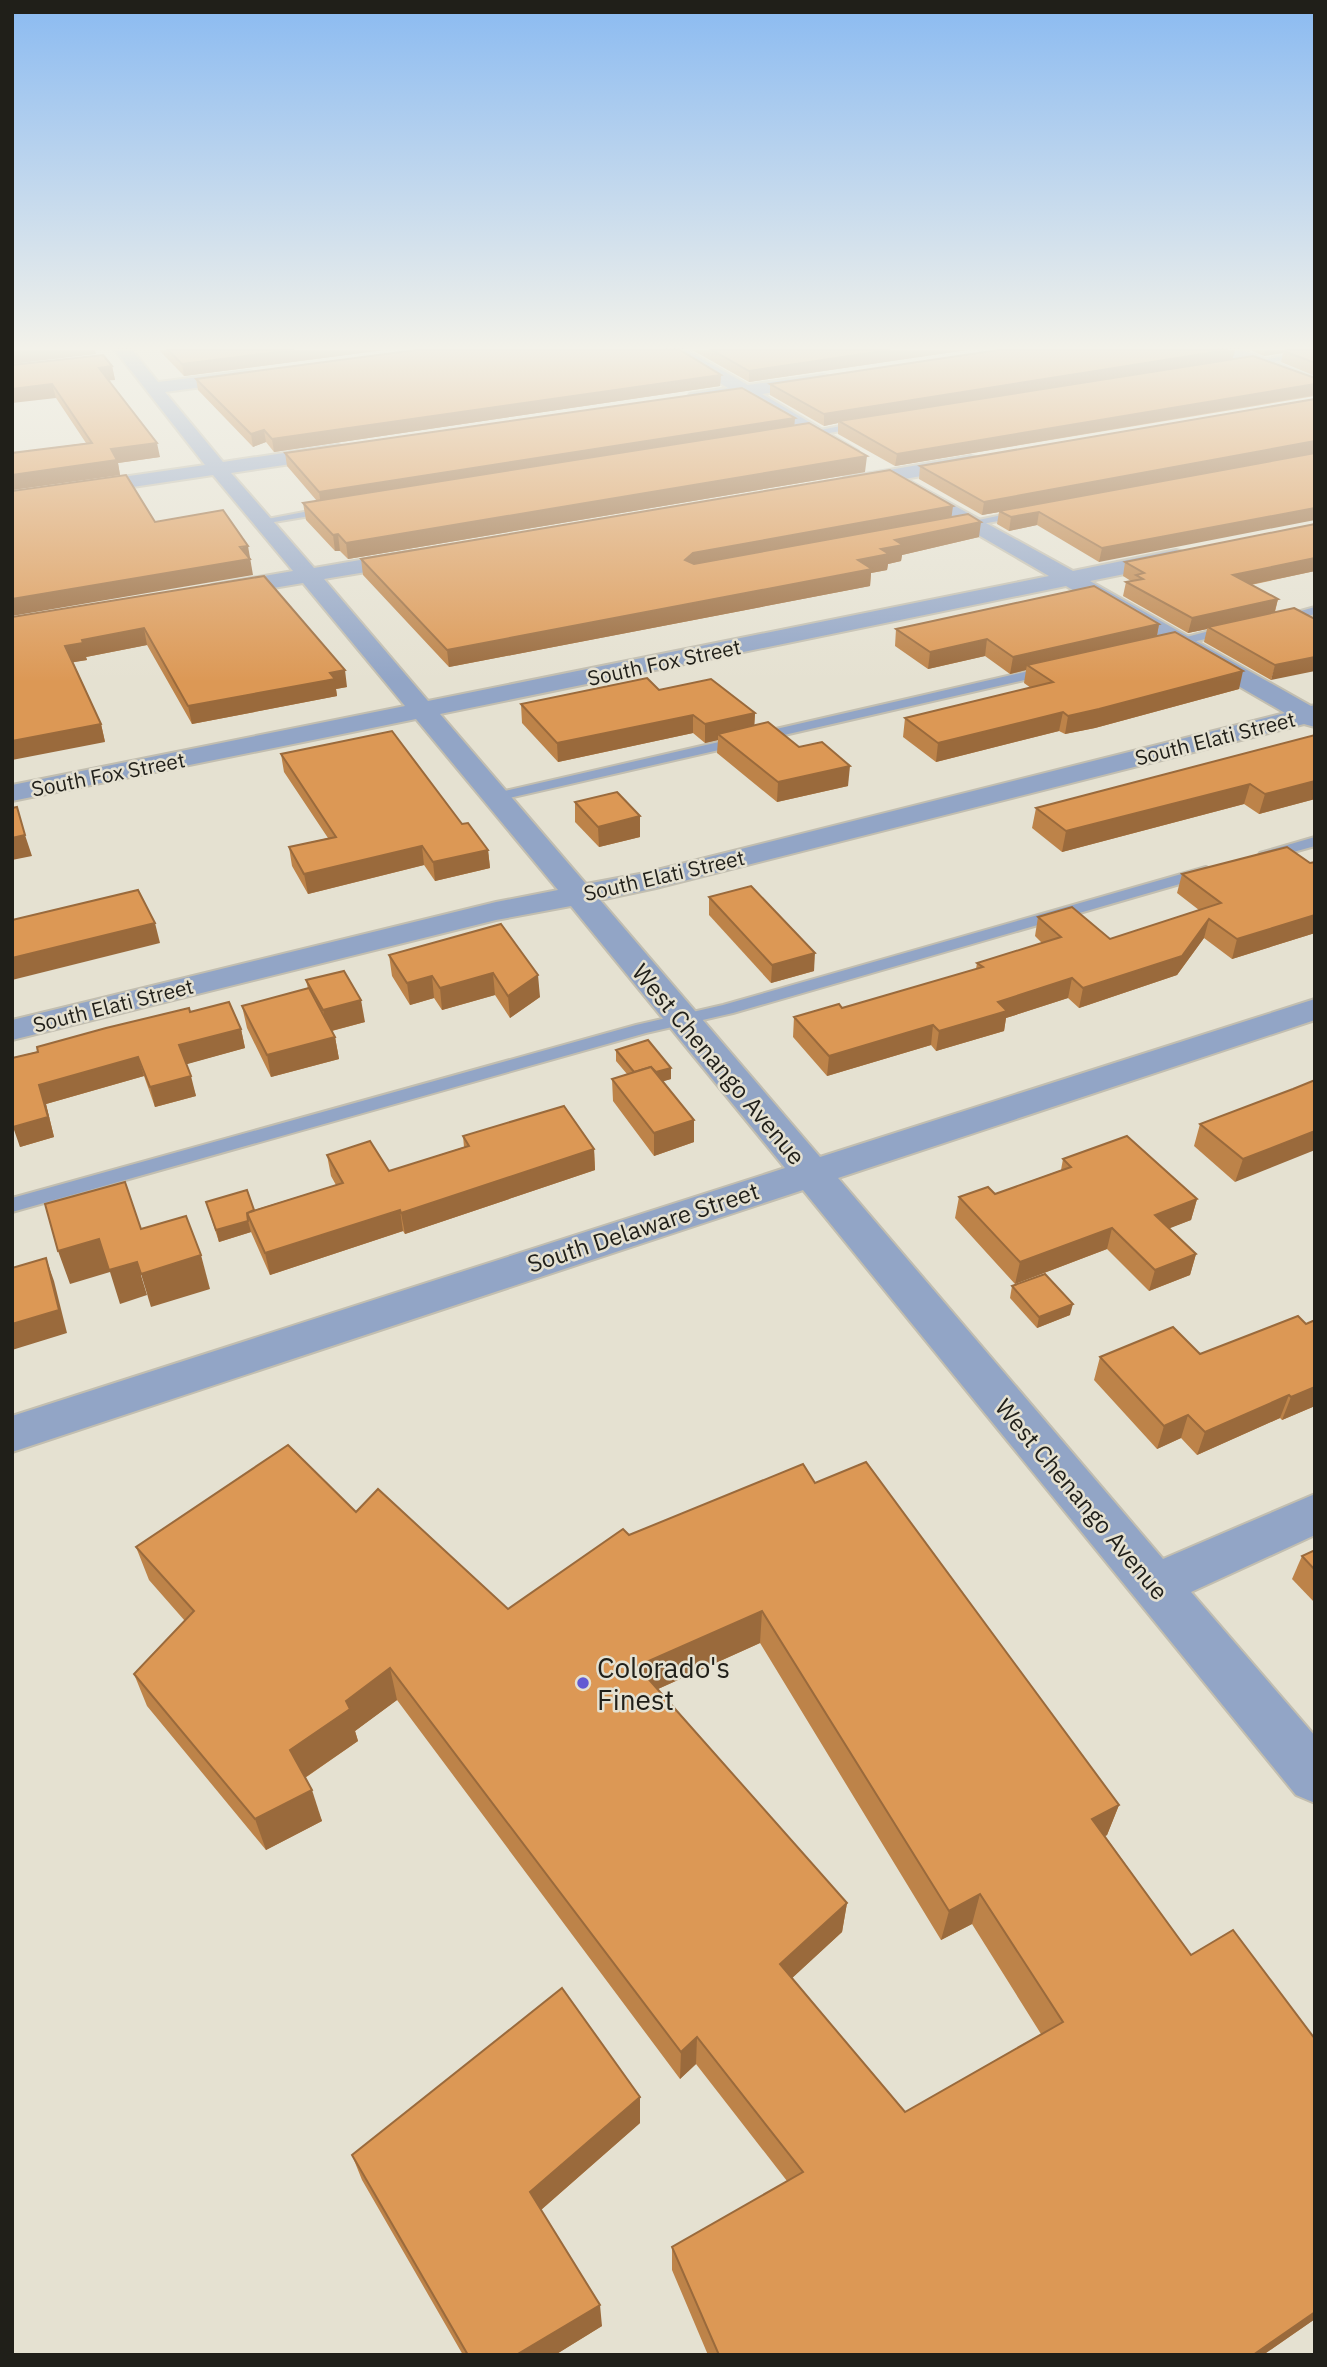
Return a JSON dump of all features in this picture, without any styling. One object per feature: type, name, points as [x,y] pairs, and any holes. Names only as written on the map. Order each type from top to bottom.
[{"type":"street","name":"West Chenango Avenue","points":[[211,460],[579,895],[1315,1777]]},
{"type":"street","points":[[12,499],[277,460]]},
{"type":"street","points":[[864,460],[1312,716]]},
{"type":"street","points":[[823,488],[978,460]]},
{"type":"street","name":"South Fox Street","points":[[12,793],[1192,553]]},
{"type":"street","points":[[196,594],[430,555]]},
{"type":"street","name":"South Elati Street","points":[[12,1030],[496,911],[672,875],[1312,716]]},
{"type":"street","name":"South Delaware Street","points":[[12,1434],[1315,1009]]},
{"type":"street","points":[[1154,1586],[1315,1513]]},
{"type":"lane","points":[[262,522],[343,508]]},
{"type":"lane","points":[[946,528],[1027,513]]},
{"type":"lane","points":[[1152,647],[1315,610]]},
{"type":"lane","points":[[496,797],[1058,669]]},
{"type":"lane","points":[[1248,860],[1315,841]]},
{"type":"lane","points":[[12,1205],[682,1019],[727,1009],[1221,868]]},
{"type":"building","points":[[12,460],[114,460],[12,475]]},
{"type":"building","points":[[292,460],[522,460],[319,492]]},
{"type":"building","points":[[572,460],[840,460],[346,543],[338,534],[333,535],[303,503]]},
{"type":"building","points":[[953,460],[1209,460],[984,502],[920,466]]},
{"type":"building","points":[[1274,460],[1315,460],[1315,508],[1102,548],[1039,512],[1011,517],[999,511]]},
{"type":"building","points":[[890,470],[953,506],[693,553],[685,560],[694,564],[968,514],[981,522],[895,540],[903,545],[881,549],[889,554],[858,560],[872,569],[447,650],[361,559]]},
{"type":"building","points":[[126,475],[155,522],[223,510],[248,546],[240,547],[250,559],[12,599],[12,491]]},
{"type":"building","points":[[1315,524],[1315,558],[1233,575],[1278,599],[1192,618],[1126,582],[1143,579],[1136,575],[1144,573],[1125,562]]},
{"type":"building","points":[[264,576],[345,670],[330,673],[335,679],[188,706],[144,628],[65,646],[101,724],[12,741],[12,617]]},
{"type":"building","points":[[1094,586],[1159,624],[1013,657],[987,639],[930,652],[896,629]]},
{"type":"building","points":[[1294,608],[1315,619],[1315,657],[1275,665],[1208,627]]},
{"type":"building","points":[[1175,632],[1243,671],[1099,709],[1068,716],[1063,712],[938,743],[905,718],[1053,682],[1027,665]]},
{"type":"building","points":[[647,678],[659,690],[711,679],[755,713],[705,724],[693,715],[557,743],[521,704]]},
{"type":"building","points":[[768,722],[799,747],[822,742],[850,766],[778,782],[718,734]]},
{"type":"building","points":[[392,731],[462,824],[468,823],[488,850],[433,862],[422,846],[304,874],[289,847],[336,837],[281,754]]},
{"type":"building","points":[[1315,735],[1315,781],[1265,794],[1250,784],[1066,831],[1036,808]]},
{"type":"building","points":[[617,792],[640,816],[598,827],[575,802]]},
{"type":"building","points":[[17,807],[25,835],[12,838],[12,808]]},
{"type":"building","points":[[1287,847],[1310,863],[1315,862],[1315,915],[1237,939],[1209,919],[1182,956],[1083,988],[1072,978],[998,1002],[1007,1011],[939,1031],[933,1025],[829,1056],[794,1017],[839,1004],[842,1008],[983,967],[977,963],[1061,937],[1038,917],[1072,907],[1110,939],[1221,903],[1182,874]]},
{"type":"building","points":[[751,886],[815,953],[772,965],[709,897]]},
{"type":"building","points":[[138,890],[155,923],[12,958],[12,920]]},
{"type":"building","points":[[501,924],[538,975],[508,996],[493,973],[440,988],[432,976],[407,983],[389,955]]},
{"type":"building","points":[[344,971],[361,1000],[323,1010],[306,980]]},
{"type":"building","points":[[309,988],[335,1037],[267,1055],[242,1006]]},
{"type":"building","points":[[229,1002],[241,1029],[179,1045],[191,1076],[150,1087],[138,1057],[39,1085],[48,1117],[13,1127],[12,1058],[38,1052],[37,1047],[106,1028],[189,1008],[190,1012]]},
{"type":"building","points":[[648,1040],[671,1068],[656,1072],[651,1067],[634,1072],[616,1050]]},
{"type":"building","points":[[651,1067],[694,1120],[654,1133],[612,1079]]},
{"type":"building","points":[[1315,1080],[1315,1131],[1243,1159],[1200,1124],[1293,1089]]},
{"type":"building","points":[[564,1106],[594,1149],[401,1213],[400,1210],[265,1253],[247,1213],[343,1183],[327,1155],[370,1141],[389,1171],[469,1146],[463,1136]]},
{"type":"building","points":[[1127,1136],[1197,1199],[1155,1215],[1196,1254],[1155,1270],[1112,1228],[1020,1262],[959,1197],[988,1187],[995,1194],[1071,1167],[1063,1159]]},
{"type":"building","points":[[125,1182],[141,1229],[186,1216],[201,1255],[141,1274],[137,1262],[109,1270],[99,1239],[58,1251],[45,1204]]},
{"type":"building","points":[[247,1190],[254,1210],[247,1213],[248,1221],[216,1230],[206,1202]]},
{"type":"building","points":[[46,1258],[59,1310],[12,1324],[12,1268]]},
{"type":"building","points":[[1045,1274],[1073,1304],[1039,1317],[1012,1286]]},
{"type":"building","points":[[1298,1316],[1306,1324],[1315,1320],[1315,1387],[1291,1397],[1289,1395],[1205,1432],[1188,1415],[1164,1426],[1100,1357],[1173,1327],[1200,1354]]},
{"type":"building","points":[[288,1445],[356,1512],[378,1489],[508,1609],[623,1529],[629,1535],[803,1464],[815,1483],[866,1462],[1119,1805],[1092,1819],[1191,1955],[1233,1930],[1315,2039],[1315,2312],[1253,2355],[719,2355],[672,2247],[803,2172],[697,2037],[681,2052],[390,1668],[346,1701],[350,1709],[290,1750],[312,1790],[255,1819],[134,1674],[194,1611],[136,1547]],"holes":[[[762,1611],[949,1911],[980,1894],[1063,2022],[905,2112],[780,1964],[847,1903],[637,1666]]]},
{"type":"building","points":[[1315,1550],[1315,1570],[1302,1556]]},
{"type":"building","points":[[562,1988],[640,2097],[530,2192],[600,2305],[516,2355],[468,2355],[352,2155]]},
{"type":"place","name":"Colorado's Finest","points":[[583,1683]]}]
